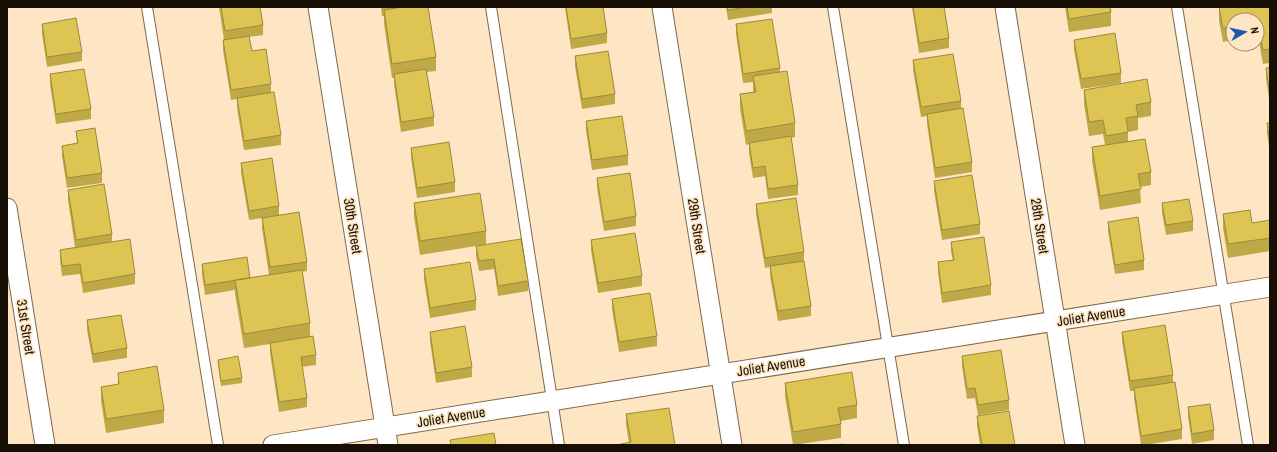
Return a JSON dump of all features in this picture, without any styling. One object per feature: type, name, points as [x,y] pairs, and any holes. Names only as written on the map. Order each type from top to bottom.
[{"type":"street","name":"30th Street","points":[[318,7],[386,436]]},
{"type":"street","name":"29th Street","points":[[662,7],[732,445]]},
{"type":"street","name":"28th Street","points":[[1005,7],[1074,445]]},
{"type":"street","name":"31st Street","points":[[7,208],[45,445]]},
{"type":"street","name":"Joliet Avenue","points":[[273,445],[386,436],[552,401],[1270,287]]},
{"type":"lane","points":[[147,7],[218,445]]},
{"type":"lane","points":[[491,7],[559,445]]},
{"type":"lane","points":[[833,7],[887,348],[904,445]]},
{"type":"lane","points":[[1177,7],[1248,445]]},
{"type":"building","points":[[221,7],[260,7],[263,25],[225,31]]},
{"type":"building","points":[[403,7],[428,7],[436,57],[392,64],[384,10]]},
{"type":"building","points":[[566,7],[603,7],[607,33],[571,39]]},
{"type":"building","points":[[727,7],[748,7],[728,10]]},
{"type":"building","points":[[913,7],[944,7],[949,38],[919,43]]},
{"type":"building","points":[[1067,7],[1110,7],[1111,12],[1069,19]]},
{"type":"building","points":[[1219,7],[1270,7],[1270,49],[1265,50],[1265,12],[1225,12],[1225,28],[1223,28]]},
{"type":"building","points":[[76,18],[82,52],[47,57],[42,24]]},
{"type":"building","points":[[772,19],[780,68],[743,74],[736,24]]},
{"type":"building","points":[[1115,33],[1121,73],[1081,79],[1074,40]]},
{"type":"building","points":[[249,36],[252,51],[266,49],[271,84],[231,90],[223,40]]},
{"type":"building","points":[[608,51],[615,94],[582,99],[575,56]]},
{"type":"building","points":[[953,54],[961,101],[921,107],[913,60]]},
{"type":"building","points":[[1270,67],[1270,96],[1266,68]]},
{"type":"building","points":[[84,69],[91,109],[56,114],[50,74]]},
{"type":"building","points":[[426,69],[434,117],[401,122],[394,74]]},
{"type":"building","points":[[787,71],[795,123],[746,131],[740,94],[756,92],[753,76]]},
{"type":"building","points":[[1147,79],[1151,102],[1136,105],[1138,116],[1126,118],[1128,132],[1106,136],[1103,120],[1089,122],[1084,90]]},
{"type":"building","points":[[274,92],[281,135],[244,141],[237,98]]},
{"type":"building","points":[[963,108],[972,162],[935,168],[927,114]]},
{"type":"building","points":[[622,116],[628,155],[592,160],[586,121]]},
{"type":"building","points":[[1267,123],[1270,123],[1270,144]]},
{"type":"building","points":[[95,128],[102,173],[67,178],[62,146],[78,143],[76,131]]},
{"type":"building","points":[[791,136],[798,185],[768,189],[765,166],[753,168],[749,143]]},
{"type":"building","points":[[1145,139],[1151,172],[1138,174],[1141,189],[1100,196],[1092,147]]},
{"type":"building","points":[[449,142],[455,182],[417,188],[411,148]]},
{"type":"building","points":[[272,158],[279,206],[249,211],[241,163]]},
{"type":"building","points":[[630,173],[636,216],[604,222],[597,178]]},
{"type":"building","points":[[972,175],[980,224],[942,230],[934,181]]},
{"type":"building","points":[[104,184],[112,234],[76,240],[68,190]]},
{"type":"building","points":[[480,193],[486,231],[420,241],[414,203]]},
{"type":"building","points":[[796,198],[804,252],[765,258],[756,204]]},
{"type":"building","points":[[1189,199],[1193,221],[1166,225],[1162,203]]},
{"type":"building","points":[[1250,210],[1252,223],[1270,220],[1270,238],[1228,244],[1223,214]]},
{"type":"building","points":[[299,212],[307,262],[270,267],[262,218]]},
{"type":"building","points":[[1138,217],[1144,260],[1115,265],[1108,222]]},
{"type":"building","points":[[635,233],[642,276],[598,283],[591,240]]},
{"type":"building","points":[[984,237],[991,285],[942,293],[938,262],[954,260],[951,242]]},
{"type":"building","points":[[130,239],[135,274],[83,283],[80,264],[62,266],[60,250]]},
{"type":"building","points":[[521,239],[528,281],[498,286],[494,259],[479,261],[476,246]]},
{"type":"building","points":[[247,257],[250,278],[205,285],[202,264]]},
{"type":"building","points":[[804,261],[811,306],[778,311],[770,266]]},
{"type":"building","points":[[470,262],[476,300],[430,308],[424,269]]},
{"type":"building","points":[[302,270],[310,323],[244,334],[235,280]]},
{"type":"building","points":[[650,293],[657,336],[619,342],[612,299]]},
{"type":"building","points":[[121,315],[127,348],[93,354],[87,320]]},
{"type":"building","points":[[1165,325],[1173,375],[1130,381],[1122,332]]},
{"type":"building","points":[[465,326],[472,367],[436,373],[430,332]]},
{"type":"building","points":[[313,336],[316,355],[301,357],[307,398],[279,402],[270,343]]},
{"type":"building","points":[[1001,350],[1009,400],[978,405],[975,388],[967,389],[962,356]]},
{"type":"building","points":[[238,356],[242,378],[221,381],[218,360]]},
{"type":"building","points":[[157,366],[164,410],[106,419],[101,387],[119,384],[118,373]]},
{"type":"building","points":[[852,372],[857,405],[838,408],[841,424],[793,432],[785,383]]},
{"type":"building","points":[[1175,382],[1182,429],[1141,436],[1134,388]]},
{"type":"building","points":[[1210,404],[1214,430],[1192,434],[1188,407]]},
{"type":"building","points":[[669,408],[675,445],[616,445],[631,442],[626,414]]},
{"type":"building","points":[[1009,411],[1015,445],[982,445],[977,416]]},
{"type":"building","points":[[494,433],[496,445],[451,445],[450,440]]}]
